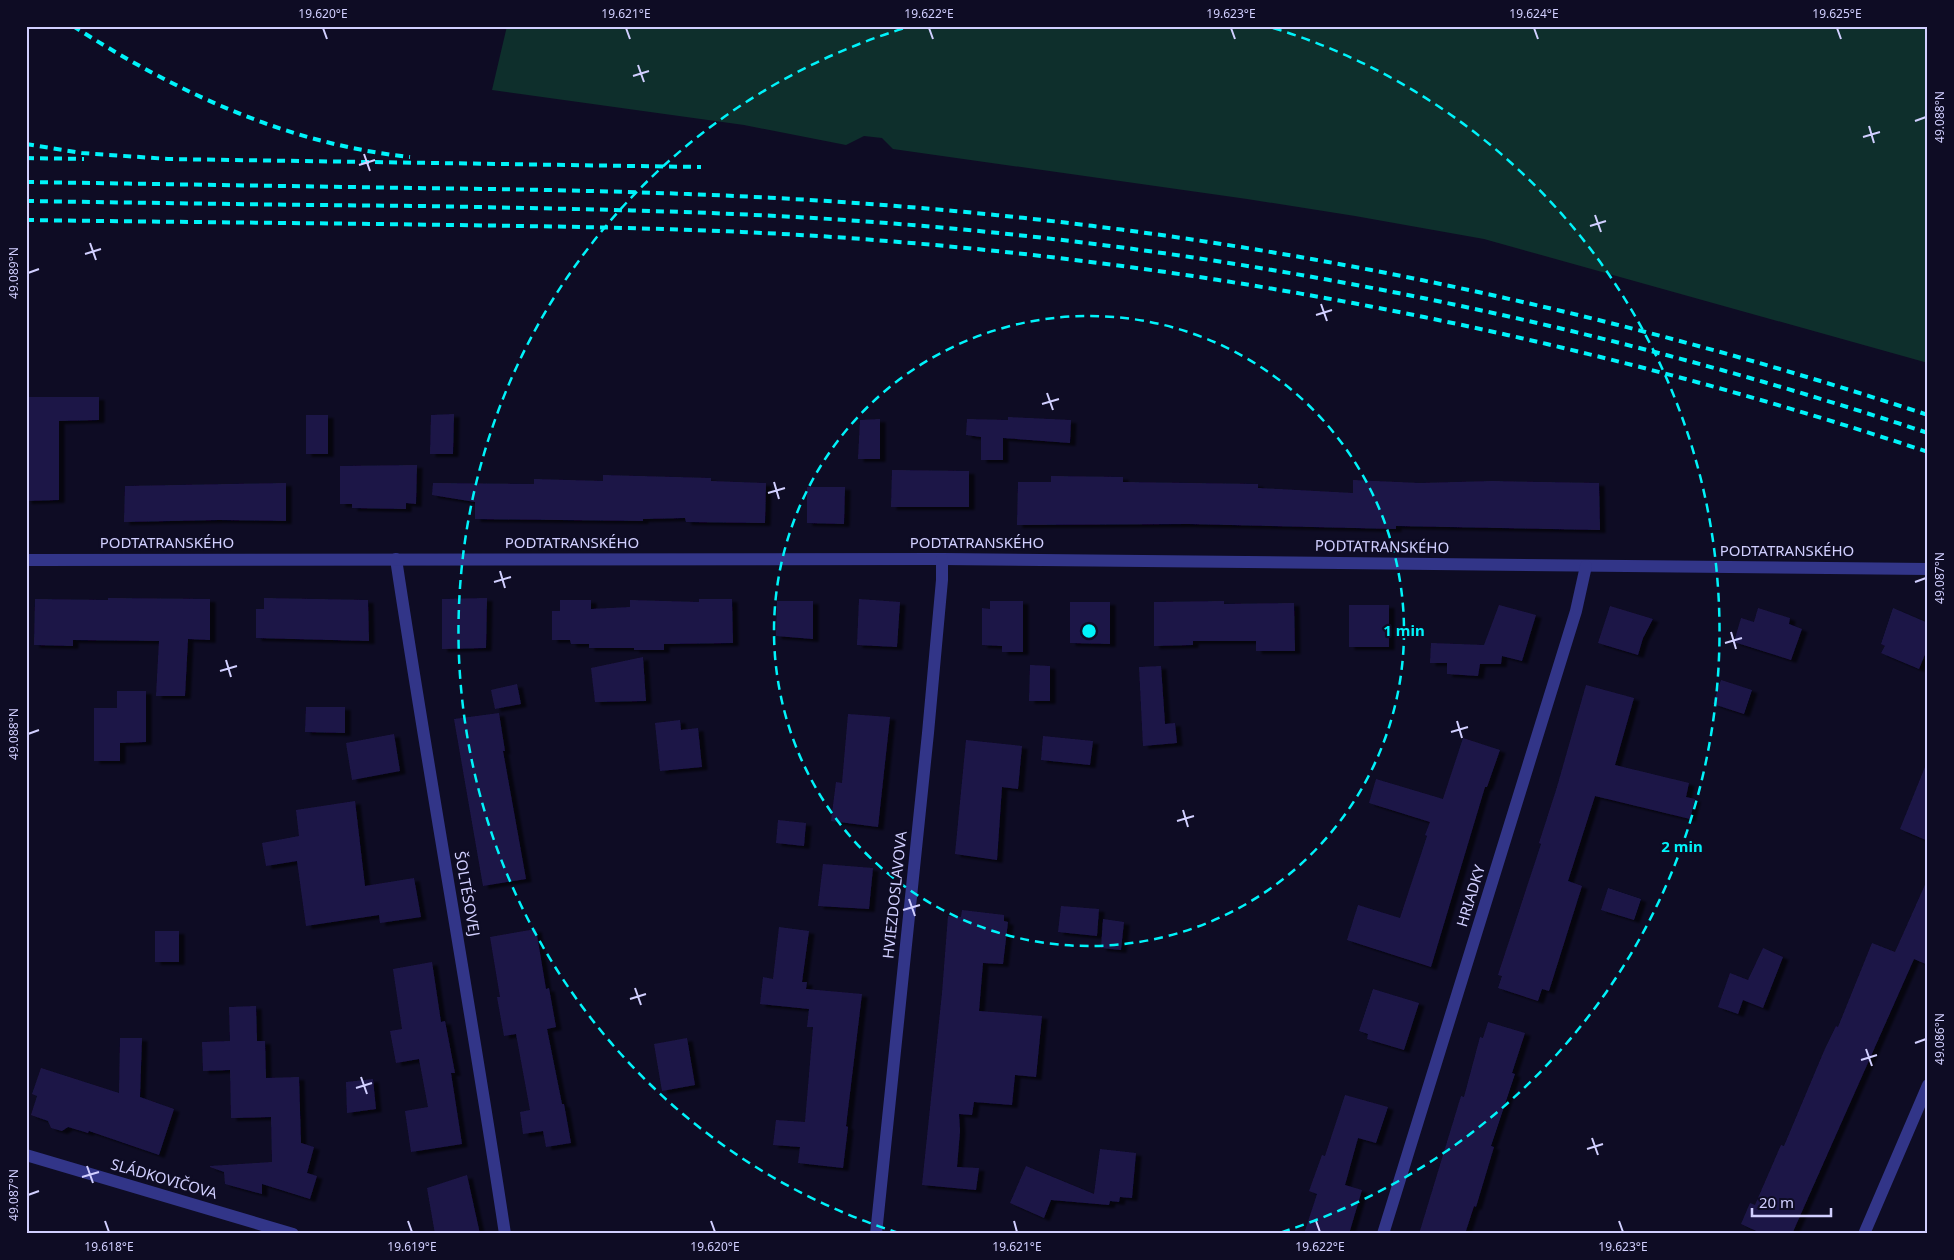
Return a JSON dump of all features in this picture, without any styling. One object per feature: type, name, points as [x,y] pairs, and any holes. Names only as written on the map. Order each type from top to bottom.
[{"type":"street","name":"ŠOLTÉSOVEJ","points":[[396,559],[484,1094],[505,1234]]},
{"type":"street","name":"PODTATRANSKÉHO","points":[[26,560],[942,559],[1928,569]]},
{"type":"street","name":"HVIEZDOSLAVOVA","points":[[876,1234],[928,733],[942,580],[942,559]]},
{"type":"street","name":"HRIADKY","points":[[1383,1234],[1576,611],[1586,566]]},
{"type":"street","points":[[1864,1234],[1928,1085]]},
{"type":"street","name":"SLÁDKOVIČOVA","points":[[26,1155],[293,1234]]},
{"type":"green space","points":[[507,26],[1928,26],[1928,363],[1484,239],[1247,199],[893,149],[882,138],[864,136],[846,145],[744,125],[492,90]]},
{"type":"building","points":[[26,397],[99,397],[99,420],[59,421],[59,500],[26,501]]},
{"type":"building","points":[[454,414],[453,454],[430,454],[431,415]]},
{"type":"building","points":[[306,415],[328,415],[328,454],[306,454]]},
{"type":"building","points":[[1008,417],[1071,420],[1070,443],[1003,438],[1003,460],[981,460],[981,437],[966,435],[967,419],[1008,420]]},
{"type":"building","points":[[880,419],[880,459],[858,459],[860,420]]},
{"type":"building","points":[[417,465],[416,504],[406,503],[406,509],[352,508],[352,504],[340,504],[340,466]]},
{"type":"building","points":[[892,470],[969,471],[969,507],[891,507]]},
{"type":"building","points":[[603,475],[711,478],[711,481],[766,483],[765,523],[686,522],[685,518],[643,519],[643,521],[475,519],[475,502],[432,495],[433,483],[534,484],[534,479],[603,481]]},
{"type":"building","points":[[1051,476],[1123,477],[1123,482],[1258,484],[1258,488],[1353,493],[1353,480],[1420,483],[1492,481],[1599,483],[1600,530],[1396,526],[1396,529],[1188,524],[1017,525],[1018,482],[1051,482]]},
{"type":"building","points":[[286,483],[286,521],[124,522],[125,486]]},
{"type":"building","points":[[807,487],[845,487],[844,524],[807,523]]},
{"type":"building","points":[[108,598],[210,599],[210,640],[188,639],[185,696],[156,696],[159,641],[73,640],[73,646],[34,645],[35,599],[108,600]]},
{"type":"building","points":[[264,598],[368,600],[369,641],[256,638],[256,609],[264,609]]},
{"type":"building","points":[[487,598],[486,648],[442,649],[442,599]]},
{"type":"building","points":[[699,599],[732,599],[733,643],[664,644],[664,650],[634,650],[634,648],[589,648],[589,644],[571,644],[570,640],[552,640],[552,611],[560,611],[560,600],[591,600],[591,609],[630,607],[630,600],[699,602]]},
{"type":"building","points":[[859,599],[900,602],[897,647],[857,645]]},
{"type":"building","points":[[777,601],[813,601],[813,639],[776,636]]},
{"type":"building","points":[[990,601],[1023,601],[1023,652],[1002,652],[1002,646],[982,645],[982,608],[990,609]]},
{"type":"building","points":[[1224,601],[1224,604],[1294,603],[1295,651],[1256,651],[1256,641],[1193,641],[1193,645],[1154,646],[1154,602]]},
{"type":"building","points":[[1070,602],[1110,602],[1110,644],[1070,643]]},
{"type":"building","points":[[1349,605],[1389,605],[1389,647],[1349,647]]},
{"type":"building","points":[[1499,605],[1536,615],[1522,661],[1502,656],[1501,664],[1480,664],[1478,676],[1447,674],[1447,663],[1430,663],[1431,643],[1484,645]]},
{"type":"building","points":[[1610,606],[1653,619],[1643,638],[1638,655],[1598,643]]},
{"type":"building","points":[[1758,608],[1790,618],[1789,624],[1802,629],[1791,660],[1734,642],[1741,618],[1754,622]]},
{"type":"building","points":[[1893,608],[1928,623],[1928,647],[1919,669],[1881,653],[1885,646],[1881,644]]},
{"type":"building","points":[[643,657],[646,701],[595,702],[591,668]]},
{"type":"building","points":[[1030,665],[1050,666],[1050,701],[1029,701]]},
{"type":"building","points":[[1161,666],[1165,724],[1175,723],[1177,743],[1143,746],[1139,667]]},
{"type":"building","points":[[1721,680],[1752,690],[1744,714],[1713,704]]},
{"type":"building","points":[[517,684],[521,704],[495,709],[491,690]]},
{"type":"building","points":[[1586,685],[1634,698],[1615,765],[1689,783],[1686,797],[1695,799],[1690,819],[1595,796],[1568,881],[1582,886],[1549,991],[1542,989],[1538,1001],[1498,988],[1502,976],[1498,975],[1541,844],[1539,843]]},
{"type":"building","points":[[117,691],[146,691],[146,742],[120,743],[120,761],[94,761],[94,708],[117,708]]},
{"type":"building","points":[[306,707],[345,707],[345,733],[305,732]]},
{"type":"building","points":[[499,713],[505,751],[503,751],[526,879],[483,886],[454,719]]},
{"type":"building","points":[[848,714],[890,717],[878,827],[831,821],[836,782],[842,783]]},
{"type":"building","points":[[680,720],[681,730],[698,728],[702,767],[660,771],[655,723]]},
{"type":"building","points":[[394,734],[400,771],[352,780],[346,743]]},
{"type":"building","points":[[1043,736],[1093,741],[1090,765],[1041,760]]},
{"type":"building","points":[[1463,738],[1500,750],[1487,787],[1485,787],[1431,967],[1347,940],[1358,905],[1400,918],[1430,822],[1369,803],[1376,779],[1443,799]]},
{"type":"building","points":[[966,740],[1022,746],[1018,789],[1002,787],[997,860],[955,854]]},
{"type":"building","points":[[1928,763],[1928,841],[1900,829]]},
{"type":"building","points":[[355,801],[365,886],[414,878],[421,917],[380,923],[379,915],[306,926],[297,861],[266,866],[262,843],[299,836],[296,810]]},
{"type":"building","points":[[778,820],[806,823],[804,846],[776,843]]},
{"type":"building","points":[[823,864],[873,868],[869,909],[818,906]]},
{"type":"building","points":[[1928,878],[1928,965],[1914,959],[1792,1234],[1763,1234],[1741,1224],[1750,1203],[1755,1205],[1781,1145],[1784,1146],[1824,1051],[1836,1026],[1838,1027],[1872,943],[1895,952]]},
{"type":"building","points":[[1608,888],[1641,899],[1634,920],[1601,910]]},
{"type":"building","points":[[1061,906],[1099,909],[1097,936],[1058,932]]},
{"type":"building","points":[[962,910],[1004,915],[1004,921],[1008,922],[1003,964],[983,963],[979,1011],[1042,1016],[1036,1077],[1015,1075],[1012,1105],[974,1102],[972,1115],[959,1114],[960,1131],[957,1167],[979,1168],[976,1190],[922,1185],[948,916],[961,917]]},
{"type":"building","points":[[1103,919],[1124,922],[1121,950],[1101,948]]},
{"type":"building","points":[[779,927],[809,931],[802,982],[807,982],[806,989],[862,994],[846,1126],[848,1127],[843,1168],[798,1163],[800,1147],[773,1145],[776,1120],[805,1122],[813,1027],[807,1027],[809,1009],[760,1004],[763,977],[773,979]]},
{"type":"building","points":[[536,929],[546,989],[549,988],[556,1027],[547,1029],[571,1143],[546,1147],[543,1131],[523,1134],[520,1112],[530,1110],[516,1034],[504,1036],[497,997],[500,997],[490,937]]},
{"type":"building","points":[[155,931],[179,931],[179,962],[155,962]]},
{"type":"building","points":[[1763,948],[1783,957],[1763,1008],[1743,1000],[1738,1014],[1718,1007],[1730,973],[1748,980]]},
{"type":"building","points":[[432,962],[441,1022],[445,1021],[455,1073],[451,1073],[462,1144],[411,1152],[405,1111],[428,1107],[419,1059],[396,1063],[390,1031],[402,1029],[393,969]]},
{"type":"building","points":[[1373,989],[1419,1003],[1404,1050],[1367,1039],[1368,1034],[1359,1031]]},
{"type":"building","points":[[256,1006],[257,1041],[265,1041],[266,1078],[299,1077],[301,1143],[314,1147],[307,1173],[317,1176],[310,1199],[262,1184],[262,1194],[225,1184],[224,1172],[210,1167],[272,1162],[271,1117],[231,1118],[230,1070],[203,1071],[202,1042],[230,1041],[229,1007]]},
{"type":"building","points":[[1488,1022],[1525,1033],[1512,1073],[1515,1074],[1491,1146],[1494,1147],[1476,1207],[1474,1206],[1465,1234],[1419,1234],[1461,1096],[1464,1097],[1480,1037],[1483,1038]]},
{"type":"building","points":[[120,1038],[142,1038],[140,1097],[174,1109],[159,1155],[89,1131],[88,1133],[68,1127],[62,1131],[51,1128],[48,1121],[31,1115],[37,1096],[32,1094],[41,1068],[119,1093]]},
{"type":"building","points":[[687,1038],[695,1085],[662,1091],[654,1044]]},
{"type":"building","points":[[373,1079],[376,1109],[347,1113],[346,1082]]},
{"type":"building","points":[[1345,1095],[1388,1107],[1376,1143],[1358,1138],[1345,1185],[1362,1190],[1349,1234],[1304,1234],[1317,1194],[1309,1191],[1322,1155],[1325,1156]]},
{"type":"building","points":[[1100,1149],[1136,1153],[1132,1198],[1120,1197],[1119,1202],[1110,1201],[1109,1205],[1051,1200],[1044,1218],[1010,1203],[1026,1166],[1094,1194]]},
{"type":"building","points":[[467,1175],[480,1234],[435,1234],[427,1188]]},
{"type":"railway","points":[[73,26],[152,72],[192,93],[234,111],[276,127],[320,140],[364,150],[410,157]]},
{"type":"railway","points":[[26,144],[82,153],[168,159],[701,167]]},
{"type":"railway","points":[[26,158],[84,159]]},
{"type":"railway","points":[[26,182],[549,190],[684,194],[886,205],[1078,224],[1324,261],[1447,285],[1689,343],[1928,415]]},
{"type":"railway","points":[[26,201],[423,206],[655,211],[771,216],[887,223],[1019,235],[1151,251],[1283,272],[1414,296],[1544,324],[1673,357],[1801,393],[1928,433]]},
{"type":"railway","points":[[26,220],[670,229],[887,241],[1151,270],[1283,291],[1414,315],[1544,343],[1673,376],[1801,412],[1928,452]]}]
